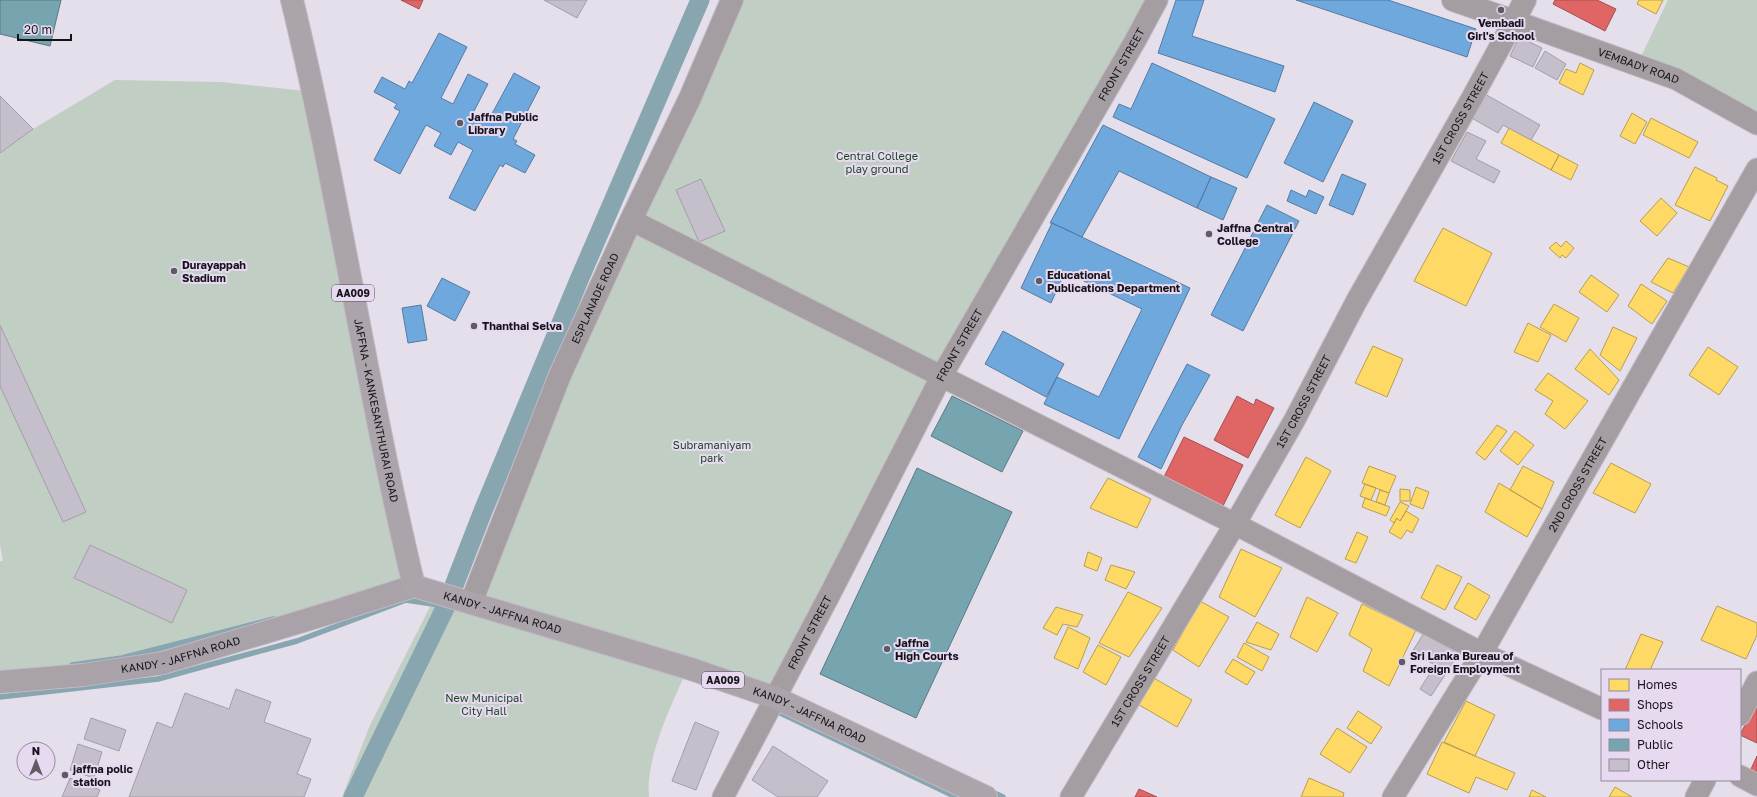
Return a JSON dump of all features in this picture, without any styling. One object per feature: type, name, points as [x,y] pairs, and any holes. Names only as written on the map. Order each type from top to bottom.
[{"type":"highway","name":"JAFFNA - KANKESANTHURAI ROAD","points":[[292,0],[315,100],[396,510],[414,586]]},
{"type":"highway","name":"KANDY - JAFFNA ROAD","points":[[414,586],[688,668],[776,698],[986,797]]},
{"type":"main road","name":"KANDY - JAFFNA ROAD","points":[[0,682],[83,675],[163,663],[414,586]]},
{"type":"street","name":"ESPLANADE ROAD","points":[[471,603],[560,375],[631,220],[690,98],[732,0]]},
{"type":"street","name":"FRONT STREET","points":[[776,698],[942,377],[1136,42],[1157,0]]},
{"type":"street","points":[[1453,0],[1514,21]]},
{"type":"street","name":"1ST CROSS STREET","points":[[1071,797],[1235,524],[1294,421],[1356,302],[1472,98],[1525,0]]},
{"type":"street","name":"VEMBADY ROAD","points":[[1514,21],[1676,79],[1757,124]]},
{"type":"street","name":"2ND CROSS STREET","points":[[1393,797],[1482,653],[1757,169]]},
{"type":"street","points":[[631,220],[1235,524],[1482,653],[1601,710]]},
{"type":"street","points":[[1741,713],[1757,682]]},
{"type":"street","points":[[723,797],[776,698]]},
{"type":"street","points":[[1741,777],[1757,785]]},
{"type":"street","points":[[1696,797],[1704,781]]},
{"type":"green space","points":[[732,0],[1157,0],[776,698],[688,668],[661,731],[655,749],[649,782],[649,797],[342,797],[370,725],[437,593],[471,603]]},
{"type":"green space","points":[[1668,0],[1757,0],[1757,124],[1637,65]]},
{"type":"green space","name":"Durayappah Stadium","points":[[115,80],[221,82],[314,92],[414,586],[163,663],[0,682],[0,561],[3,561],[0,545],[0,153],[33,129]]},
{"type":"building: Homes","points":[[1639,0],[1663,0],[1656,14],[1637,4]]},
{"type":"building: Homes","points":[[1580,63],[1594,70],[1583,95],[1559,83],[1566,69],[1576,73]]},
{"type":"building: Homes","points":[[1632,113],[1647,122],[1635,144],[1620,136]]},
{"type":"building: Homes","points":[[1651,118],[1698,142],[1689,158],[1643,135]]},
{"type":"building: Homes","points":[[1509,128],[1559,155],[1551,170],[1501,143]]},
{"type":"building: Homes","points":[[1559,155],[1578,165],[1571,180],[1551,170]]},
{"type":"building: Homes","points":[[1695,167],[1717,178],[1716,180],[1728,186],[1710,221],[1675,205]]},
{"type":"building: Homes","points":[[1661,198],[1677,213],[1657,236],[1640,221]]},
{"type":"building: Homes","points":[[1443,228],[1492,253],[1466,306],[1414,281]]},
{"type":"building: Homes","points":[[1566,241],[1574,248],[1566,258],[1562,255],[1560,258],[1549,248],[1556,242],[1561,247]]},
{"type":"building: Homes","points":[[1668,258],[1689,267],[1673,293],[1651,282]]},
{"type":"building: Homes","points":[[1591,275],[1619,295],[1607,312],[1579,292]]},
{"type":"building: Homes","points":[[1641,284],[1667,301],[1652,324],[1628,306]]},
{"type":"building: Homes","points":[[1554,304],[1579,318],[1566,342],[1540,327]]},
{"type":"building: Homes","points":[[1528,323],[1551,335],[1538,362],[1514,352]]},
{"type":"building: Homes","points":[[1613,327],[1637,338],[1620,371],[1600,355]]},
{"type":"building: Homes","points":[[1373,346],[1403,359],[1387,397],[1355,383]]},
{"type":"building: Homes","points":[[1708,347],[1738,367],[1719,395],[1689,375]]},
{"type":"building: Homes","points":[[1590,349],[1619,380],[1609,395],[1575,369]]},
{"type":"building: Homes","points":[[1548,373],[1588,401],[1565,429],[1545,414],[1553,401],[1535,390]]},
{"type":"building: Homes","points":[[1497,425],[1507,431],[1485,460],[1476,453]]},
{"type":"building: Homes","points":[[1515,431],[1534,445],[1518,465],[1500,451]]},
{"type":"building: Homes","points":[[1306,457],[1331,471],[1300,528],[1275,515]]},
{"type":"building: Homes","points":[[1611,463],[1651,484],[1635,513],[1593,493]]},
{"type":"building: Homes","points":[[1369,466],[1396,476],[1389,493],[1362,483]]},
{"type":"building: Homes","points":[[1523,466],[1554,482],[1542,509],[1510,490]]},
{"type":"building: Homes","points":[[1108,478],[1151,499],[1137,528],[1090,508]]},
{"type":"building: Homes","points":[[1499,483],[1542,509],[1527,537],[1485,512]]},
{"type":"building: Homes","points":[[1365,484],[1376,488],[1371,500],[1360,496]]},
{"type":"building: Homes","points":[[1416,487],[1429,492],[1423,509],[1410,504]]},
{"type":"building: Homes","points":[[1400,489],[1410,490],[1410,501],[1400,501]]},
{"type":"building: Homes","points":[[1380,490],[1389,493],[1385,505],[1376,502]]},
{"type":"building: Homes","points":[[1365,498],[1390,507],[1386,516],[1362,507]]},
{"type":"building: Homes","points":[[1400,502],[1409,506],[1400,521],[1397,518],[1394,523],[1390,520]]},
{"type":"building: Homes","points":[[1406,511],[1419,519],[1412,533],[1407,530],[1401,539],[1389,532],[1397,518],[1400,521]]},
{"type":"building: Homes","points":[[1357,532],[1368,537],[1356,563],[1345,559]]},
{"type":"building: Homes","points":[[1241,549],[1282,568],[1255,617],[1219,597]]},
{"type":"building: Homes","points":[[1088,552],[1102,558],[1097,571],[1084,566]]},
{"type":"building: Homes","points":[[1111,565],[1135,572],[1126,589],[1105,580]]},
{"type":"building: Homes","points":[[1437,565],[1462,577],[1445,610],[1421,598]]},
{"type":"building: Homes","points":[[1468,583],[1490,596],[1476,620],[1454,608]]},
{"type":"building: Homes","points":[[1128,592],[1162,608],[1129,657],[1099,643]]},
{"type":"building: Homes","points":[[1307,597],[1338,613],[1317,652],[1290,637]]},
{"type":"building: Homes","points":[[1200,601],[1229,617],[1199,667],[1173,650]]},
{"type":"building: Homes","points":[[1362,604],[1416,630],[1389,686],[1363,671],[1372,649],[1349,635]]},
{"type":"building: Homes","points":[[1717,606],[1757,623],[1757,635],[1746,659],[1701,640]]},
{"type":"building: Homes","points":[[1056,607],[1083,615],[1077,627],[1063,624],[1057,635],[1043,628]]},
{"type":"building: Homes","points":[[1257,622],[1279,634],[1271,650],[1246,642]]},
{"type":"building: Homes","points":[[1068,627],[1090,638],[1078,669],[1054,658]]},
{"type":"building: Homes","points":[[1641,634],[1663,642],[1650,669],[1625,669]]},
{"type":"building: Homes","points":[[1244,643],[1269,657],[1262,671],[1237,657]]},
{"type":"building: Homes","points":[[1098,645],[1121,657],[1106,685],[1083,672]]},
{"type":"building: Homes","points":[[1233,659],[1255,672],[1247,685],[1225,672]]},
{"type":"building: Homes","points":[[1152,677],[1192,700],[1177,727],[1136,703]]},
{"type":"building: Homes","points":[[1466,701],[1495,715],[1475,756],[1444,742]]},
{"type":"building: Homes","points":[[1358,711],[1382,727],[1371,744],[1347,728]]},
{"type":"building: Homes","points":[[1337,728],[1367,747],[1350,773],[1320,754]]},
{"type":"building: Homes","points":[[1442,742],[1515,773],[1507,790],[1476,777],[1469,793],[1427,774]]},
{"type":"building: Homes","points":[[1309,778],[1344,793],[1343,797],[1301,797]]},
{"type":"building: Homes","points":[[1615,787],[1632,797],[1609,797]]},
{"type":"building: Homes","points":[[1532,790],[1546,797],[1529,797]]},
{"type":"building: Shops","points":[[401,0],[423,0],[419,9]]},
{"type":"building: Shops","points":[[1555,0],[1597,0],[1616,9],[1605,31],[1553,4]]},
{"type":"building: Shops","points":[[1237,396],[1254,405],[1256,399],[1274,408],[1248,458],[1214,440]]},
{"type":"building: Shops","points":[[1184,437],[1243,465],[1223,506],[1164,477]]},
{"type":"building: Shops","points":[[1757,701],[1757,743],[1741,735]]},
{"type":"building: Shops","points":[[1757,756],[1757,785],[1746,780]]},
{"type":"building: Shops","points":[[1139,789],[1157,797],[1135,797]]},
{"type":"building: Schools","points":[[1176,0],[1204,0],[1192,36],[1284,66],[1275,92],[1158,53]]},
{"type":"building: Schools","points":[[1296,0],[1388,0],[1476,29],[1467,57]]},
{"type":"building: Schools","points":[[439,33],[467,47],[441,98],[453,104],[468,74],[488,84],[472,115],[487,123],[514,73],[540,87],[513,139],[517,141],[515,144],[535,155],[525,173],[505,163],[503,167],[500,165],[475,211],[449,198],[473,150],[458,142],[451,155],[434,146],[441,133],[426,125],[400,174],[374,160],[400,111],[394,108],[397,104],[374,92],[382,77],[405,89],[409,81],[412,83]]},
{"type":"building: Schools","points":[[1152,63],[1275,119],[1247,178],[1113,117],[1119,104],[1131,109]]},
{"type":"building: Schools","points":[[1314,102],[1353,121],[1323,182],[1284,163]]},
{"type":"building: Schools","points":[[1103,125],[1211,177],[1197,208],[1119,171],[1082,237],[1050,223]]},
{"type":"building: Schools","points":[[1342,174],[1366,184],[1353,215],[1329,205]]},
{"type":"building: Schools","points":[[1211,177],[1237,188],[1223,220],[1197,208]]},
{"type":"building: Schools","points":[[1291,190],[1306,197],[1309,190],[1324,197],[1316,214],[1287,201]]},
{"type":"building: Schools","points":[[1267,205],[1299,221],[1243,331],[1211,315]]},
{"type":"building: Schools","points":[[1052,223],[1190,288],[1119,439],[1044,404],[1057,377],[1099,397],[1142,309],[1065,272],[1051,303],[1021,288]]},
{"type":"building: Schools","points":[[442,278],[470,292],[455,321],[427,306]]},
{"type":"building: Schools","points":[[421,305],[427,340],[408,343],[402,308]]},
{"type":"building: Schools","points":[[1003,331],[1064,364],[1046,397],[985,364]]},
{"type":"building: Schools","points":[[1187,364],[1210,375],[1182,425],[1161,469],[1138,457]]},
{"type":"building: Public","points":[[0,0],[61,0],[50,46],[0,34]]},
{"type":"building: Public","points":[[952,396],[1023,431],[1002,472],[931,436]]},
{"type":"building: Public","name":"Jaffna High Courts","points":[[917,468],[1012,512],[916,718],[820,674]]},
{"type":"building: Other","points":[[544,0],[587,0],[577,18]]},
{"type":"building: Other","points":[[1519,37],[1542,48],[1533,67],[1510,56]]},
{"type":"building: Other","points":[[1545,51],[1566,64],[1557,80],[1535,68]]},
{"type":"building: Other","points":[[1483,93],[1540,125],[1531,140],[1503,125],[1498,133],[1470,117]]},
{"type":"building: Other","points":[[0,96],[33,129],[0,153]]},
{"type":"building: Other","points":[[1467,132],[1486,141],[1476,159],[1500,171],[1494,183],[1451,161]]},
{"type":"building: Other","points":[[701,179],[725,231],[699,242],[676,190]]},
{"type":"building: Other","points":[[0,325],[86,512],[63,522],[0,386]]},
{"type":"building: Other","points":[[90,545],[187,590],[172,623],[74,578]]},
{"type":"building: Other","points":[[1424,633],[1459,652],[1447,672],[1412,652]]},
{"type":"building: Other","points":[[1435,665],[1447,672],[1431,696],[1420,689]]},
{"type":"building: Other","points":[[236,689],[271,702],[264,722],[311,739],[297,774],[311,779],[304,797],[129,797],[157,722],[172,728],[185,693],[229,709]]},
{"type":"building: Other","points":[[91,718],[126,730],[119,751],[84,739]]},
{"type":"building: Other","points":[[695,722],[719,732],[696,790],[672,781]]},
{"type":"building: Other","points":[[78,744],[102,752],[94,778],[70,770]]},
{"type":"building: Other","points":[[773,746],[828,781],[817,797],[778,797],[752,780]]},
{"type":"building: Other","points":[[70,778],[100,790],[97,797],[62,797]]},
{"type":"waterway","points":[[353,797],[446,606],[483,511],[579,280],[700,0]]},
{"type":"waterway","points":[[0,697],[158,679],[297,641],[406,600],[446,606]]},
{"type":"waterway","points":[[72,665],[122,658],[274,619]]},
{"type":"waterway","points":[[776,711],[956,797]]},
{"type":"waterway","points":[[990,791],[1003,797]]},
{"type":"place","name":"Vembadi Girl's School","points":[[1501,10]]},
{"type":"place","name":"Jaffna Public Library","points":[[460,123]]},
{"type":"place","name":"Jaffna Central College","points":[[1209,234]]},
{"type":"place","name":"Durayappah Stadium","points":[[174,271]]},
{"type":"place","name":"Educational Publications Department","points":[[1039,281]]},
{"type":"place","name":"Thanthai Selva","points":[[474,326]]},
{"type":"place","name":"Jaffna High Courts","points":[[887,649]]},
{"type":"place","name":"Sri Lanka Bureau of Foreign Employment","points":[[1402,662]]},
{"type":"place","name":"jaffna polic station","points":[[65,775]]},
{"type":"park label","name":"Central College play ground","points":[[877,162]]},
{"type":"park label","name":"Subramaniyam park","points":[[712,451]]},
{"type":"park label","name":"New Municipal City Hall","points":[[484,704]]}]
